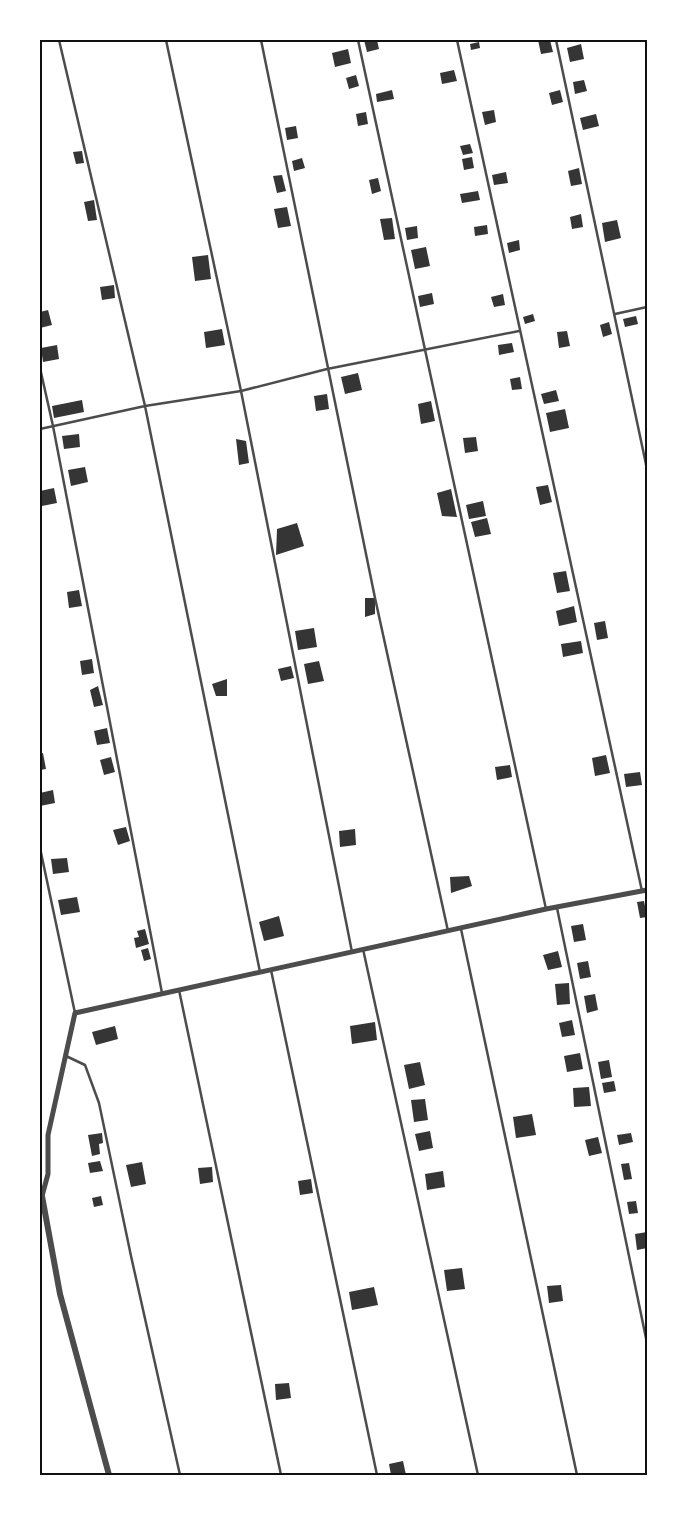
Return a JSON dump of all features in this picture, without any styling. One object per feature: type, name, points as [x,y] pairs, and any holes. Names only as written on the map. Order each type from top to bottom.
[{"type":"street","points":[[109,1475],[60,1294],[41,1196],[48,1174],[48,1135],[76,1013],[556,906],[644,890]]},
{"type":"lane","points":[[59,40],[145,406],[260,972]]},
{"type":"lane","points":[[166,40],[241,391],[352,952]]},
{"type":"lane","points":[[261,40],[375,598],[448,930]]},
{"type":"lane","points":[[358,40],[546,909]]},
{"type":"lane","points":[[457,40],[519,331],[644,890]]},
{"type":"lane","points":[[556,40],[647,469]]},
{"type":"lane","points":[[615,314],[647,307]]},
{"type":"lane","points":[[40,429],[145,406],[241,391],[327,369],[519,331]]},
{"type":"lane","points":[[40,368],[53,426],[163,994]]},
{"type":"lane","points":[[40,848],[76,1013]]},
{"type":"lane","points":[[556,906],[647,1343]]},
{"type":"lane","points":[[460,928],[577,1475]]},
{"type":"lane","points":[[363,950],[478,1475]]},
{"type":"lane","points":[[270,970],[377,1475]]},
{"type":"lane","points":[[179,990],[281,1475]]},
{"type":"lane","points":[[66,1056],[85,1065],[99,1103],[180,1475]]},
{"type":"building","points":[[364,40],[377,40],[379,49],[367,52]]},
{"type":"building","points":[[538,40],[550,40],[553,52],[541,54]]},
{"type":"building","points":[[479,42],[480,48],[471,50],[470,44]]},
{"type":"building","points":[[581,44],[584,59],[570,62],[567,48]]},
{"type":"building","points":[[348,49],[351,63],[335,67],[332,53]]},
{"type":"building","points":[[454,70],[457,81],[442,84],[440,73]]},
{"type":"building","points":[[356,75],[359,86],[349,89],[346,78]]},
{"type":"building","points":[[584,80],[587,91],[575,94],[573,82]]},
{"type":"building","points":[[392,90],[394,99],[377,102],[376,94]]},
{"type":"building","points":[[560,90],[563,102],[552,105],[549,93]]},
{"type":"building","points":[[494,110],[496,122],[485,125],[482,112]]},
{"type":"building","points":[[366,112],[368,124],[358,126],[356,114]]},
{"type":"building","points":[[596,114],[599,126],[583,130],[580,118]]},
{"type":"building","points":[[296,126],[298,138],[287,140],[285,128]]},
{"type":"building","points":[[470,144],[473,153],[463,155],[460,146]]},
{"type":"building","points":[[82,151],[84,163],[76,164],[73,152]]},
{"type":"building","points":[[472,157],[474,168],[464,170],[462,159]]},
{"type":"building","points":[[302,158],[305,168],[294,171],[292,161]]},
{"type":"building","points":[[579,168],[582,184],[571,186],[568,171]]},
{"type":"building","points":[[506,172],[508,183],[494,185],[492,175]]},
{"type":"building","points":[[282,175],[286,191],[277,193],[273,176]]},
{"type":"building","points":[[378,178],[381,191],[372,194],[369,180]]},
{"type":"building","points":[[478,191],[480,200],[462,203],[460,194]]},
{"type":"building","points":[[94,200],[97,220],[88,221],[84,202]]},
{"type":"building","points":[[287,207],[291,226],[278,228],[274,209]]},
{"type":"building","points":[[581,214],[583,227],[572,229],[570,217]]},
{"type":"building","points":[[392,218],[395,239],[384,240],[380,219]]},
{"type":"building","points":[[617,220],[621,238],[605,242],[602,223]]},
{"type":"building","points":[[487,225],[488,234],[475,236],[474,227]]},
{"type":"building","points":[[417,226],[418,238],[407,240],[405,228]]},
{"type":"building","points":[[519,240],[520,250],[509,253],[507,243]]},
{"type":"building","points":[[426,247],[430,266],[415,269],[411,250]]},
{"type":"building","points":[[208,255],[211,279],[195,281],[192,257]]},
{"type":"building","points":[[114,285],[115,298],[102,300],[100,287]]},
{"type":"building","points":[[432,293],[434,304],[420,307],[418,296]]},
{"type":"building","points":[[503,294],[505,305],[494,307],[491,297]]},
{"type":"building","points":[[48,310],[52,325],[40,328],[40,312]]},
{"type":"building","points":[[533,314],[535,321],[525,324],[523,317]]},
{"type":"building","points":[[636,316],[638,324],[625,327],[623,319]]},
{"type":"building","points":[[609,322],[612,334],[603,337],[600,325]]},
{"type":"building","points":[[222,329],[225,345],[206,348],[204,332]]},
{"type":"building","points":[[567,331],[570,346],[559,348],[557,332]]},
{"type":"building","points":[[512,343],[514,352],[499,355],[498,345]]},
{"type":"building","points":[[57,345],[59,359],[43,362],[41,348]]},
{"type":"building","points":[[358,373],[362,390],[345,394],[341,377]]},
{"type":"building","points":[[520,377],[522,389],[512,390],[510,379]]},
{"type":"building","points":[[556,390],[559,401],[544,404],[541,394]]},
{"type":"building","points":[[327,394],[329,409],[316,411],[314,396]]},
{"type":"building","points":[[82,400],[84,412],[54,418],[52,406]]},
{"type":"building","points":[[431,401],[435,421],[421,424],[418,404]]},
{"type":"building","points":[[565,409],[569,428],[550,432],[546,413]]},
{"type":"building","points":[[79,434],[80,447],[64,449],[62,436]]},
{"type":"building","points":[[476,437],[478,451],[465,453],[463,438]]},
{"type":"building","points":[[236,439],[246,441],[249,463],[239,465]]},
{"type":"building","points":[[85,467],[88,482],[71,486],[68,470]]},
{"type":"building","points":[[548,485],[552,502],[540,505],[536,487]]},
{"type":"building","points":[[54,488],[57,503],[42,506],[40,491]]},
{"type":"building","points":[[451,489],[457,517],[442,516],[437,493]]},
{"type":"building","points":[[483,501],[486,516],[469,519],[466,505]]},
{"type":"building","points":[[487,518],[491,534],[475,537],[471,522]]},
{"type":"building","points":[[297,523],[304,546],[276,555],[277,529]]},
{"type":"building","points":[[566,571],[570,591],[557,593],[553,573]]},
{"type":"building","points":[[79,590],[82,606],[69,608],[67,592]]},
{"type":"building","points":[[365,598],[375,598],[375,614],[365,617]]},
{"type":"building","points":[[574,606],[577,622],[559,626],[556,611]]},
{"type":"building","points":[[605,621],[608,638],[597,640],[594,623]]},
{"type":"building","points":[[314,628],[317,647],[298,650],[295,631]]},
{"type":"building","points":[[581,641],[583,653],[563,657],[561,644]]},
{"type":"building","points":[[92,659],[94,673],[82,675],[80,661]]},
{"type":"building","points":[[319,661],[324,681],[308,684],[304,664]]},
{"type":"building","points":[[291,666],[294,678],[281,681],[278,669]]},
{"type":"building","points":[[227,679],[227,696],[216,696],[212,684]]},
{"type":"building","points":[[98,686],[103,705],[94,707],[90,690]]},
{"type":"building","points":[[107,728],[110,743],[97,745],[94,731]]},
{"type":"building","points":[[43,753],[46,769],[40,770],[40,754]]},
{"type":"building","points":[[606,755],[610,773],[595,776],[592,758]]},
{"type":"building","points":[[111,757],[115,772],[104,775],[100,760]]},
{"type":"building","points":[[510,765],[512,777],[497,780],[495,767]]},
{"type":"building","points":[[640,772],[642,785],[626,787],[624,774]]},
{"type":"building","points":[[53,790],[55,803],[40,806],[40,793]]},
{"type":"building","points":[[126,827],[130,841],[118,845],[113,830]]},
{"type":"building","points":[[355,829],[356,845],[340,847],[339,831]]},
{"type":"building","points":[[67,858],[69,872],[53,874],[51,859]]},
{"type":"building","points":[[469,876],[472,886],[451,893],[450,877]]},
{"type":"building","points":[[77,897],[80,912],[61,915],[58,900]]},
{"type":"building","points":[[644,901],[647,917],[640,918],[637,902]]},
{"type":"building","points":[[279,916],[284,936],[264,941],[259,922]]},
{"type":"building","points":[[583,924],[586,940],[574,942],[571,926]]},
{"type":"building","points":[[145,929],[149,944],[136,948],[134,938],[139,937],[137,931]]},
{"type":"building","points":[[148,948],[151,959],[144,961],[141,950]]},
{"type":"building","points":[[558,951],[562,967],[548,970],[543,955]]},
{"type":"building","points":[[588,961],[591,977],[580,979],[577,963]]},
{"type":"building","points":[[569,983],[570,1004],[557,1005],[555,984]]},
{"type":"building","points":[[595,994],[598,1010],[587,1013],[584,996]]},
{"type":"building","points":[[572,1020],[575,1035],[562,1037],[559,1023]]},
{"type":"building","points":[[375,1022],[377,1040],[352,1044],[350,1026]]},
{"type":"building","points":[[115,1026],[118,1039],[96,1045],[92,1032]]},
{"type":"building","points":[[580,1053],[583,1069],[567,1072],[564,1056]]},
{"type":"building","points":[[609,1060],[612,1077],[601,1079],[598,1062]]},
{"type":"building","points":[[420,1062],[425,1085],[409,1089],[404,1065]]},
{"type":"building","points":[[614,1081],[616,1091],[604,1093],[602,1083]]},
{"type":"building","points":[[589,1087],[591,1106],[574,1107],[573,1088]]},
{"type":"building","points":[[425,1099],[428,1120],[414,1122],[411,1100]]},
{"type":"building","points":[[532,1114],[536,1135],[516,1138],[513,1117]]},
{"type":"building","points":[[430,1131],[433,1148],[419,1151],[415,1134]]},
{"type":"building","points":[[102,1133],[103,1143],[99,1144],[100,1154],[92,1156],[88,1135]]},
{"type":"building","points":[[631,1133],[633,1142],[619,1145],[617,1135]]},
{"type":"building","points":[[598,1137],[602,1153],[589,1156],[585,1140]]},
{"type":"building","points":[[100,1161],[103,1171],[90,1173],[88,1163]]},
{"type":"building","points":[[142,1162],[146,1184],[131,1187],[126,1165]]},
{"type":"building","points":[[629,1163],[632,1179],[624,1180],[621,1164]]},
{"type":"building","points":[[212,1167],[213,1182],[200,1184],[198,1168]]},
{"type":"building","points":[[443,1171],[445,1187],[427,1190],[425,1174]]},
{"type":"building","points":[[311,1179],[313,1193],[300,1195],[298,1181]]},
{"type":"building","points":[[101,1196],[103,1205],[94,1207],[92,1198]]},
{"type":"building","points":[[636,1201],[638,1213],[629,1214],[627,1202]]},
{"type":"building","points":[[647,1232],[647,1248],[637,1250],[635,1234]]},
{"type":"building","points":[[462,1268],[465,1289],[447,1291],[444,1270]]},
{"type":"building","points":[[561,1285],[563,1301],[549,1303],[547,1286]]},
{"type":"building","points":[[374,1287],[378,1305],[352,1310],[349,1292]]},
{"type":"building","points":[[289,1383],[291,1398],[276,1400],[275,1384]]},
{"type":"building","points":[[403,1461],[406,1475],[391,1475],[389,1464]]}]
